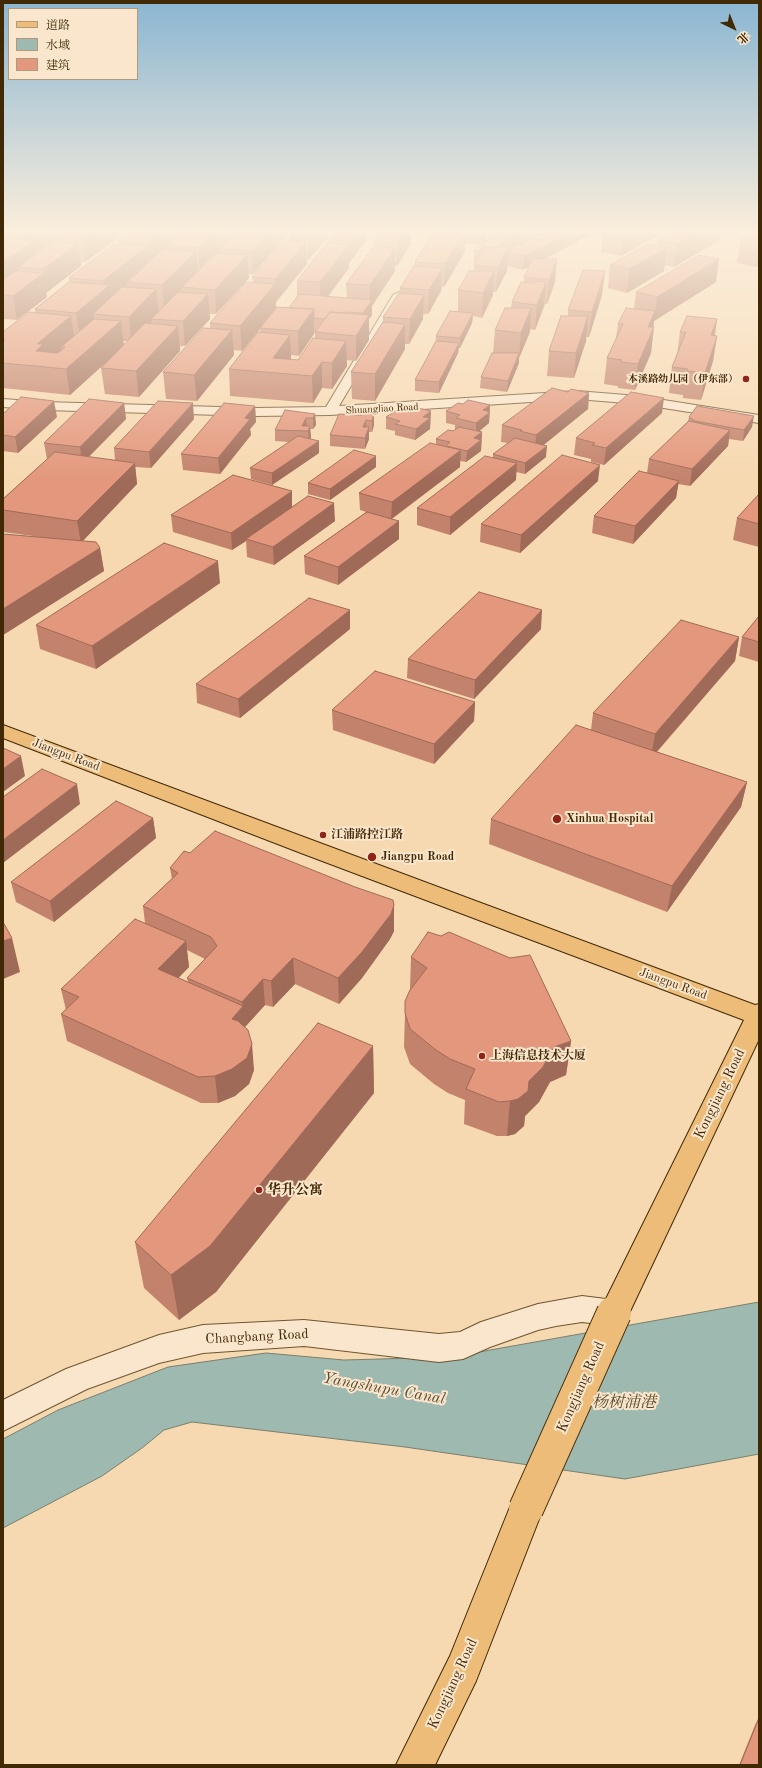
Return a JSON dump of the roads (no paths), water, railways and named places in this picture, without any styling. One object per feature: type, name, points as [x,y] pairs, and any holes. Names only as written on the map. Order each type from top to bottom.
[{"type":"main road","name":"Jiangpu Road","points":[[3,731],[309,848],[759,1015]]},
{"type":"main road","name":"Kongjiang Road","points":[[415,1765],[463,1668],[526,1509],[614,1313],[759,1015]]},
{"type":"street","points":[[330,411],[387,316]]},
{"type":"street","name":"Shuangliao Road","points":[[3,402],[44,406],[248,412],[363,410],[577,395],[638,400],[759,419]]},
{"type":"street","name":"Changbang Road","points":[[3,1416],[77,1379],[159,1349],[203,1339],[304,1333],[439,1348],[463,1345],[481,1336],[538,1317],[556,1313],[582,1309],[614,1313]]},
{"type":"water","name":"杨树浦港","points":[[759,1302],[759,1454],[625,1479],[405,1447],[192,1422],[164,1430],[142,1448],[102,1476],[3,1528],[3,1439],[58,1410],[168,1367],[266,1353],[344,1360],[451,1357]]},
{"type":"place","name":"本溪路幼儿园（伊东部）","points":[[746,379]]},
{"type":"place","name":"Xinhua Hospital","points":[[557,819]]},
{"type":"place","name":"江浦路控江路","points":[[323,835]]},
{"type":"place","name":"Jiangpu Road","points":[[372,857]]},
{"type":"place","name":"上海信息技术大厦","points":[[482,1056]]},
{"type":"place","name":"华升公寓","points":[[259,1190]]},
{"type":"water label","name":"Yangshupu Canal","points":[[384,1389]]}]
